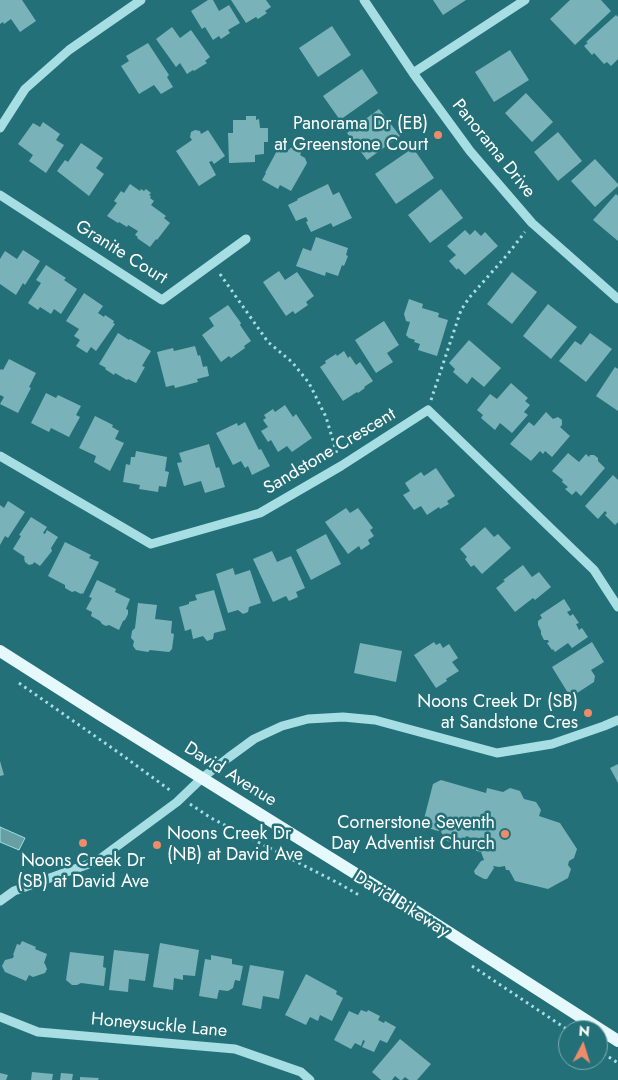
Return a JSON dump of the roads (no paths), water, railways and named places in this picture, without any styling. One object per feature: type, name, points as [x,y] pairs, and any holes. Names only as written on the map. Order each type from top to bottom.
[{"type":"main road","name":"David Avenue","points":[[0,651],[414,910],[618,1041]]},
{"type":"street","points":[[0,128],[25,90],[69,50],[141,0]]},
{"type":"street","name":"Panorama Drive","points":[[364,0],[413,73],[470,151],[532,223],[618,299]]},
{"type":"street","points":[[413,73],[524,0]]},
{"type":"street","name":"Granite Court","points":[[0,195],[162,300],[246,239]]},
{"type":"street","name":"Sandstone Crescent","points":[[0,456],[151,544],[260,513],[341,466],[428,410],[594,570],[618,607]]},
{"type":"street","points":[[0,901],[14,891],[97,862],[177,802],[202,778],[254,740],[282,726],[308,719],[343,717],[375,720],[497,752],[552,744],[618,720]]},
{"type":"street","name":"Honeysuckle Lane","points":[[0,1017],[38,1032],[235,1049],[301,1072],[310,1080]]},
{"type":"water","points":[[0,827],[25,838],[19,850],[0,842]]},
{"type":"place","name":"Panorama Dr (EB) at Greenstone Court","points":[[438,135]]},
{"type":"place","name":"Noons Creek Dr (SB) at Sandstone Cres","points":[[588,713]]},
{"type":"place","name":"Cornerstone Seventh Day Adventist Church","points":[[505,834]]},
{"type":"place","name":"Noons Creek Dr (SB) at David Ave","points":[[83,843]]},
{"type":"place","name":"Noons Creek Dr (NB) at David Ave","points":[[157,845]]}]
